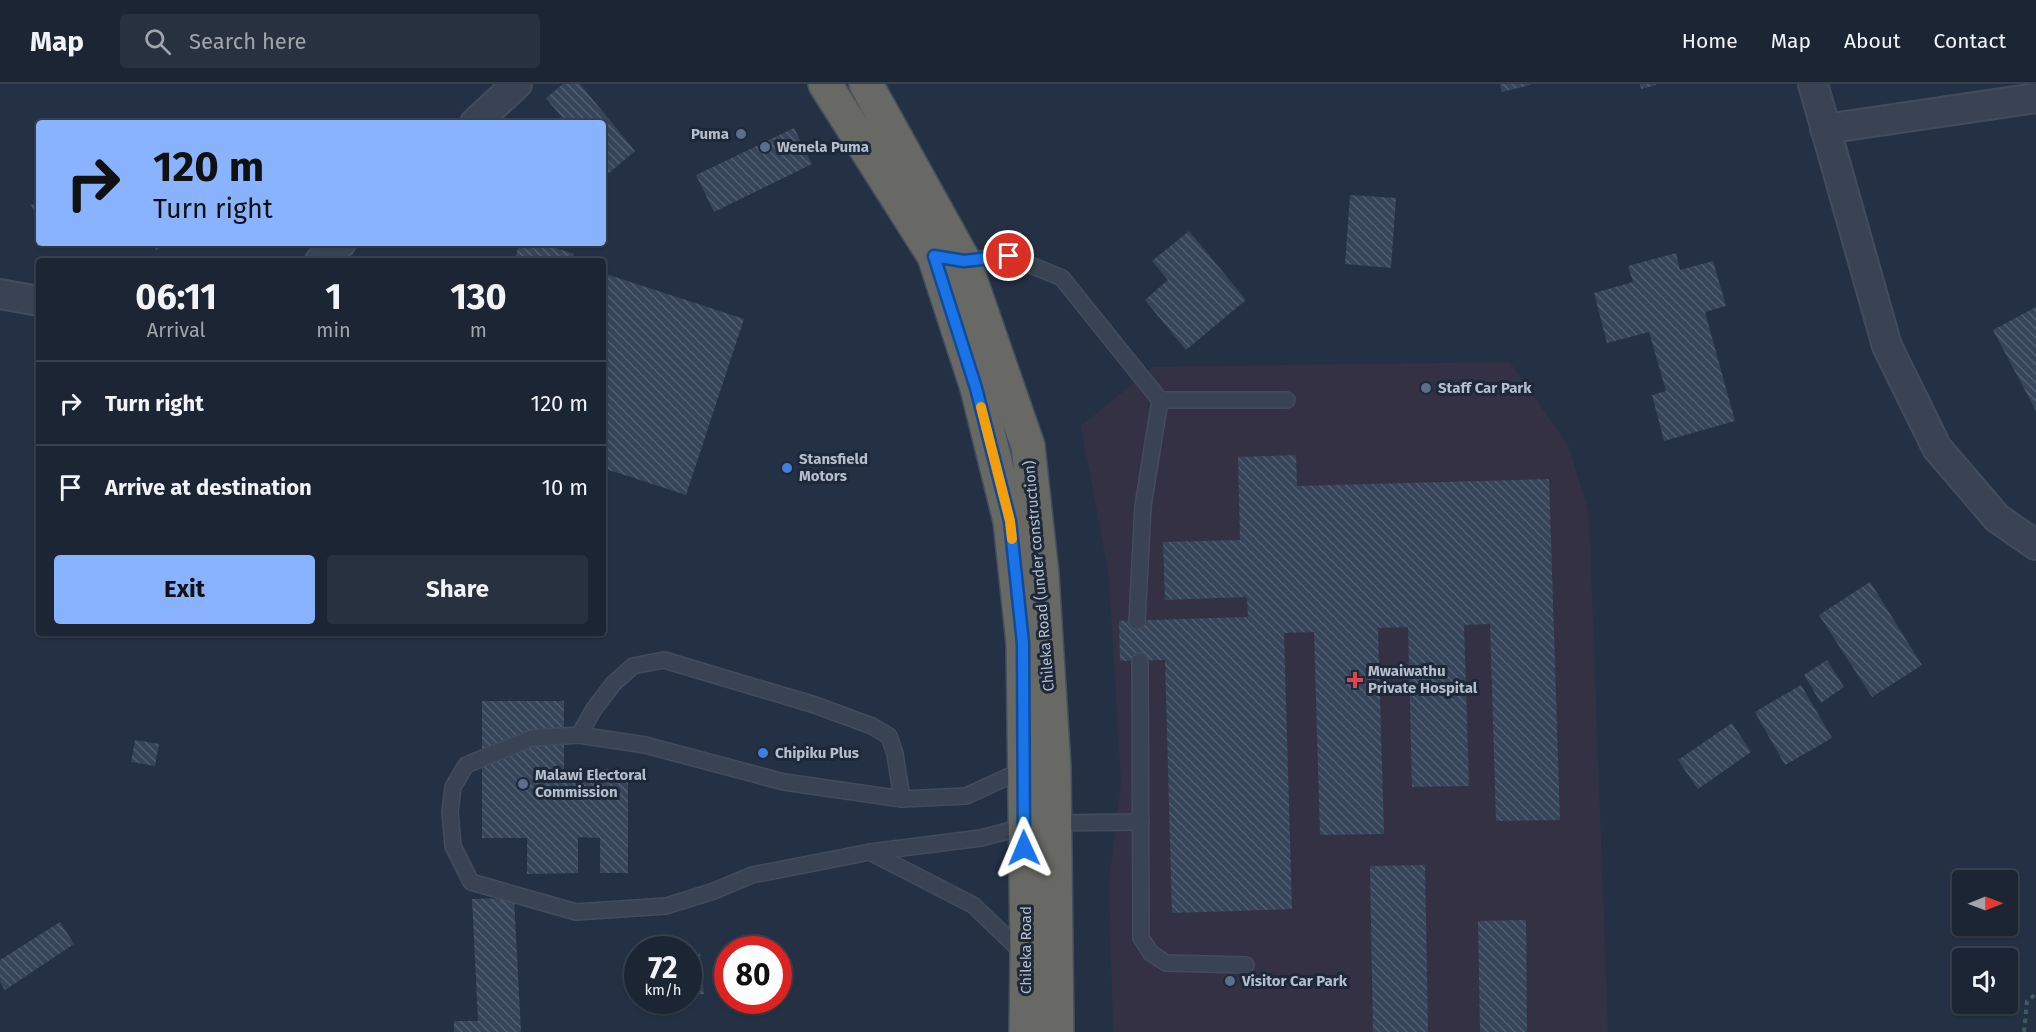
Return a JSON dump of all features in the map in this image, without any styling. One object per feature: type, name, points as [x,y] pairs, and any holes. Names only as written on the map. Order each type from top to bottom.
[{"type":"highway","name":"Chileka Road","points":[[825,84],[949,259],[976,388],[1010,521],[1039,768],[1039,824],[1027,957],[1026,1032]]},
{"type":"highway","points":[[866,84],[949,259]]},
{"type":"highway","points":[[1039,824],[1057,1032]]},
{"type":"street","points":[[478,120],[517,84]]},
{"type":"street","points":[[1813,84],[1887,346],[1937,448],[1997,518],[2036,545]]},
{"type":"street","points":[[1825,129],[2036,98]]},
{"type":"street","points":[[324,258],[338,246]]},
{"type":"street","points":[[0,294],[36,300]]},
{"type":"lane","points":[[949,259],[1009,256],[1062,278],[1160,400],[1143,506],[1137,621]]},
{"type":"lane","points":[[1160,400],[1287,400]]},
{"type":"lane","points":[[579,735],[594,709],[633,666],[664,660],[815,705],[872,726],[889,736],[895,754],[902,798]]},
{"type":"lane","points":[[1140,661],[1141,938],[1151,953],[1166,963],[1246,965]]},
{"type":"lane","points":[[1039,768],[966,796],[902,798],[784,782],[645,745],[579,735],[532,738],[466,765],[453,787],[450,812],[453,846],[471,882],[576,912],[666,906],[714,891],[752,875],[870,852],[981,838],[1039,824],[1141,822]]},
{"type":"lane","points":[[870,852],[973,905],[1027,957]]},
{"type":"path","points":[[2024,1032],[2027,1001],[2036,994]]},
{"type":"shaded area","name":"Mwaiwathu Private Hospital","points":[[1510,362],[1569,447],[1589,515],[1608,1032],[1113,1032],[1109,883],[1121,783],[1109,577],[1081,426],[1153,367]]},
{"type":"building","points":[[563,84],[580,84],[635,151],[609,173],[606,170],[606,120],[564,120],[546,98]]},
{"type":"building","points":[[1500,84],[1530,84],[1530,85],[1502,92]]},
{"type":"building","points":[[1640,84],[1656,84],[1656,85],[1641,89]]},
{"type":"building","points":[[794,128],[812,164],[714,212],[696,175]]},
{"type":"building","points":[[1350,195],[1396,198],[1391,268],[1345,264]]},
{"type":"building","points":[[36,202],[36,214],[31,205]]},
{"type":"building","points":[[1189,231],[1246,300],[1186,350],[1145,300],[1168,280],[1152,261]]},
{"type":"building","points":[[519,246],[550,246],[574,254],[572,258],[515,258]]},
{"type":"building","points":[[1676,253],[1680,270],[1713,261],[1726,306],[1705,312],[1735,421],[1664,441],[1652,395],[1666,391],[1649,332],[1607,343],[1594,293],[1633,282],[1628,266]]},
{"type":"building","points":[[606,274],[744,319],[686,495],[606,469]]},
{"type":"building","points":[[2036,307],[2036,411],[1993,330]]},
{"type":"building","points":[[1296,455],[1297,486],[1549,479],[1560,820],[1496,821],[1490,624],[1464,625],[1469,786],[1412,787],[1408,627],[1378,628],[1384,834],[1320,835],[1314,632],[1284,633],[1292,909],[1172,913],[1165,660],[1120,661],[1119,621],[1248,617],[1247,597],[1165,600],[1163,542],[1240,540],[1238,457]]},
{"type":"building","points":[[1870,582],[1922,665],[1872,697],[1819,615]]},
{"type":"building","points":[[1827,660],[1844,687],[1821,703],[1804,675]]},
{"type":"building","points":[[1801,685],[1832,738],[1785,765],[1755,712]]},
{"type":"building","points":[[482,701],[564,701],[564,769],[628,769],[628,873],[600,873],[600,838],[578,837],[578,873],[527,874],[527,838],[482,838]]},
{"type":"building","points":[[1732,723],[1751,752],[1698,789],[1678,760]]},
{"type":"building","points":[[135,740],[159,744],[155,766],[131,762]]},
{"type":"building","points":[[1425,865],[1428,1032],[1373,1032],[1370,866]]},
{"type":"building","points":[[514,898],[521,1032],[454,1032],[454,1021],[478,1021],[472,899]]},
{"type":"building","points":[[1526,920],[1527,1032],[1480,1032],[1478,921]]},
{"type":"building","points":[[60,922],[74,944],[5,990],[0,982],[0,960]]},
{"type":"slow traffic","points":[[981,407],[1010,521],[1012,539]]},
{"type":"place","name":"Puma","points":[[741,134]]},
{"type":"place","name":"Wenela Puma","points":[[765,147]]},
{"type":"place","name":"Staff Car Park","points":[[1426,388]]},
{"type":"place","name":"Stansfield Motors","points":[[787,468]]},
{"type":"place","name":"Mwaiwathu Private Hospital","points":[[1355,680]]},
{"type":"place","name":"Chipiku Plus","points":[[763,753]]},
{"type":"place","name":"Malawi Electoral Commission","points":[[523,784]]},
{"type":"place","name":"Visitor Car Park","points":[[1230,981]]},
{"type":"route","points":[[1009,256],[964,261],[934,256],[976,388],[1010,521],[1023,643],[1024,848]]}]
